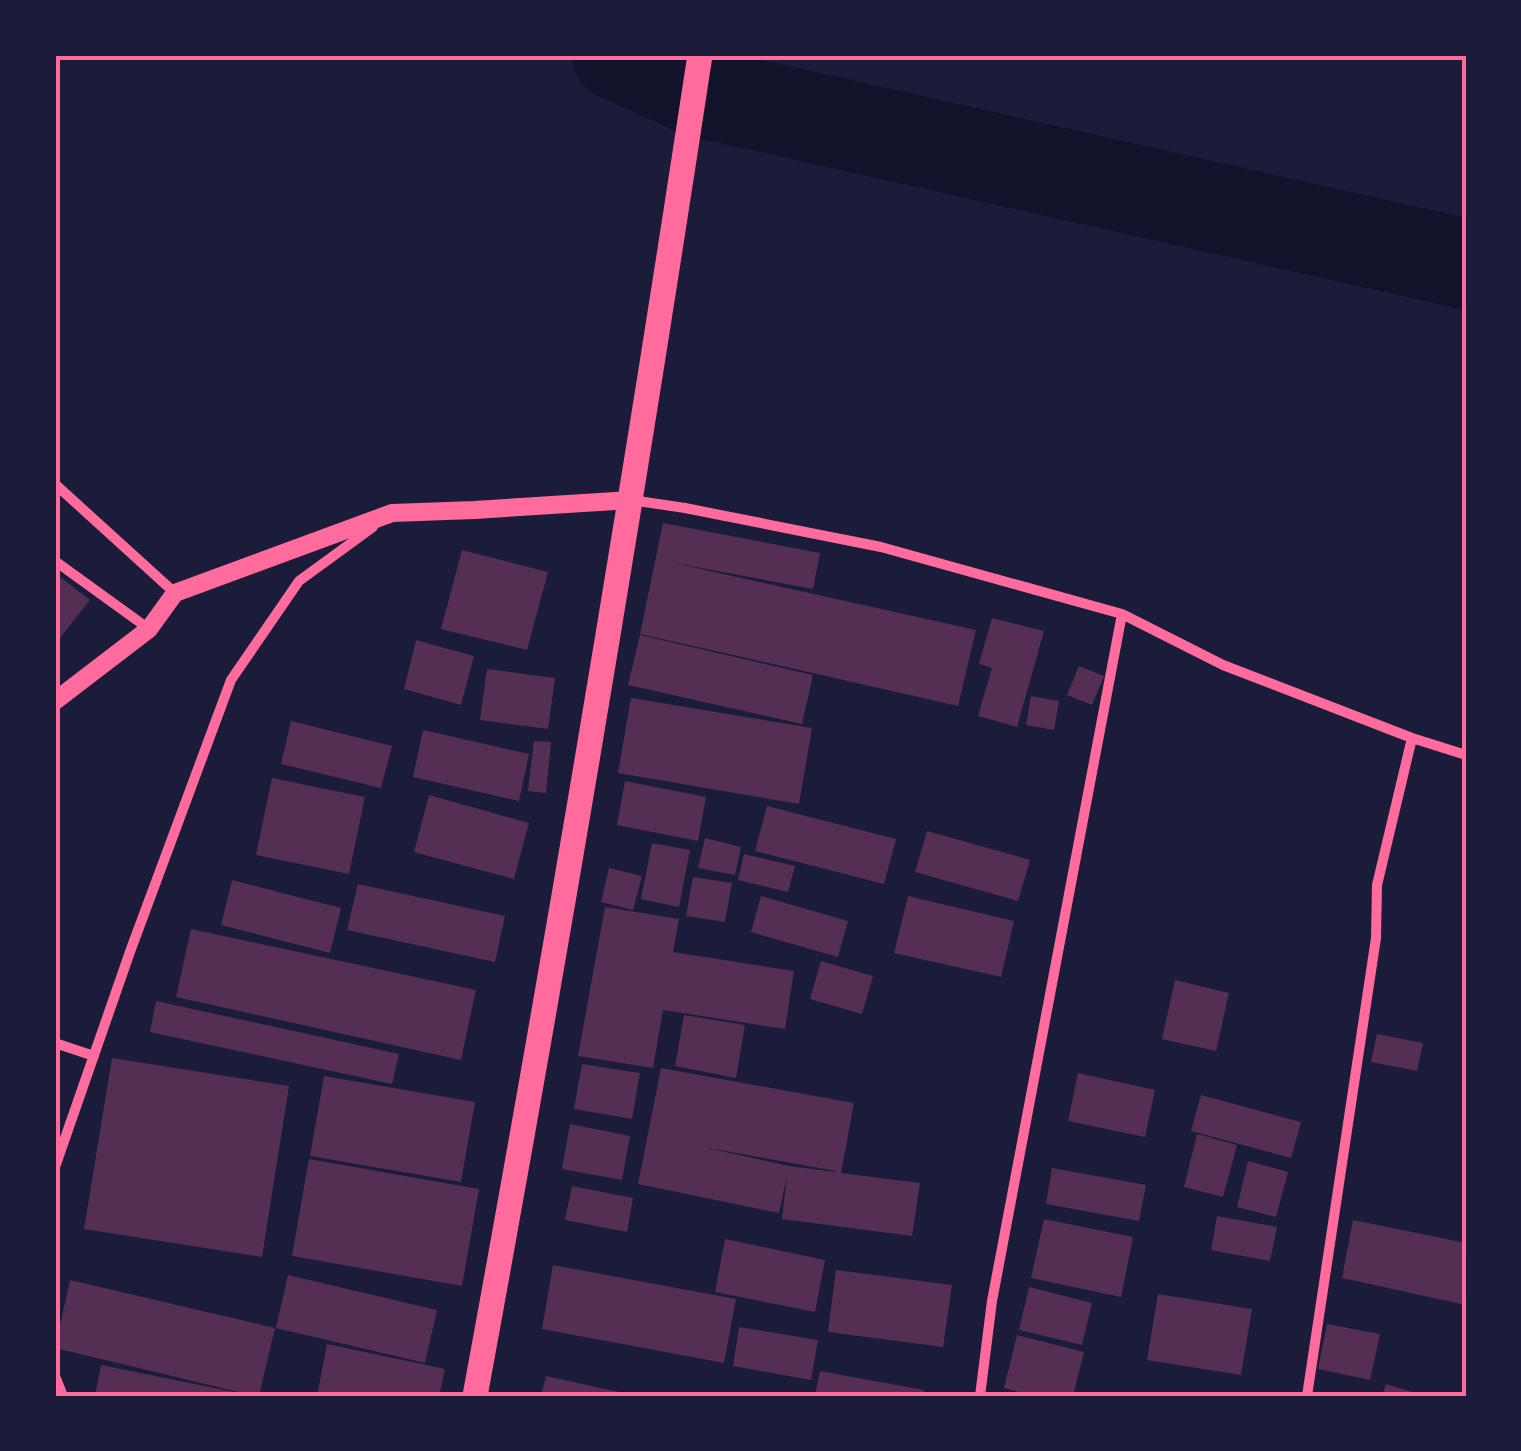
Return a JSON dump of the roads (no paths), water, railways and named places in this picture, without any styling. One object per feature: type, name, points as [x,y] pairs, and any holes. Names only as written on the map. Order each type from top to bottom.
[{"type":"main road","points":[[476,1396],[640,449],[700,55]]},
{"type":"street","points":[[55,484],[175,593]]},
{"type":"street","points":[[55,700],[148,628],[175,593],[392,513],[630,500],[881,547],[1122,614],[1223,666],[1466,755]]},
{"type":"street","points":[[55,1166],[231,680],[299,581],[392,513]]},
{"type":"street","points":[[55,561],[148,628]]},
{"type":"street","points":[[980,1396],[992,1301],[1122,614]]},
{"type":"street","points":[[1308,1396],[1376,938],[1377,886],[1412,738]]},
{"type":"street","points":[[55,1043],[94,1056]]},
{"type":"street","points":[[55,1376],[63,1396]]},
{"type":"waterway","points":[[617,55],[699,92],[1466,264]]}]
